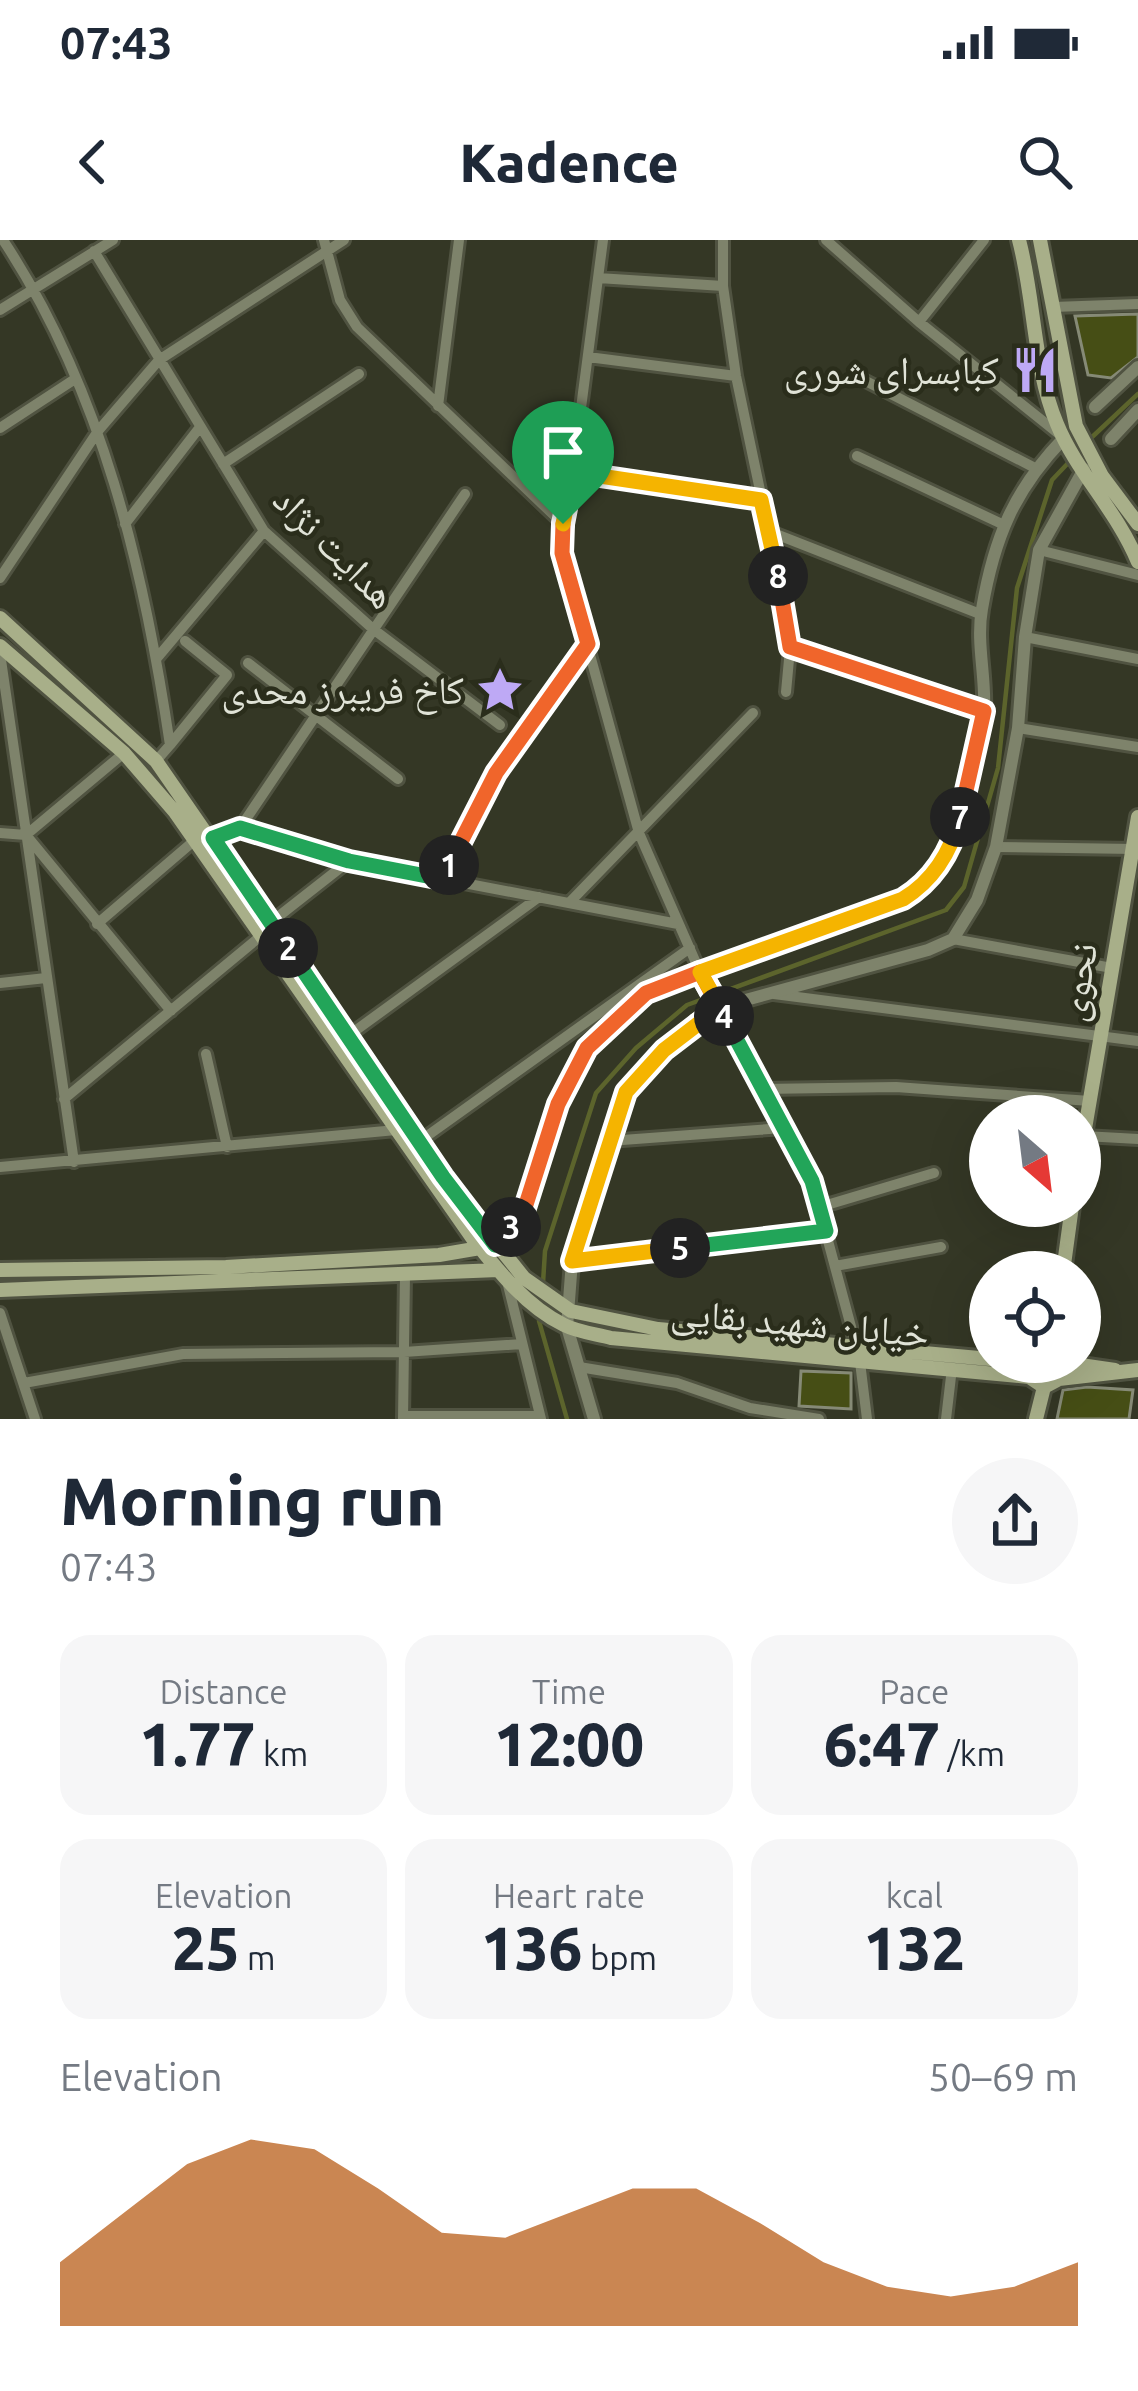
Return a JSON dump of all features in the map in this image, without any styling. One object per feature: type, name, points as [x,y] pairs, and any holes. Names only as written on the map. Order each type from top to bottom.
[{"type":"main road","points":[[1019,240],[1044,376],[1064,438],[1136,551]]},
{"type":"main road","points":[[1040,240],[1076,426],[1102,476],[1138,524]]},
{"type":"main road","points":[[0,618],[156,761],[213,838],[396,1130],[521,1294],[569,1319]]},
{"type":"main road","points":[[0,650],[124,753],[348,1036],[487,1246]]},
{"type":"main road","name":"نحوی","points":[[1091,1095],[1138,817]]},
{"type":"main road","points":[[0,1270],[226,1268],[439,1255],[487,1246]]},
{"type":"main road","points":[[0,1290],[508,1274]]},
{"type":"main road","name":"خیابان شهید بقایی","points":[[508,1274],[555,1300],[569,1319],[969,1368]]},
{"type":"main road","name":"خیابان شهید بقایی","points":[[858,1355],[969,1358]]},
{"type":"main road","points":[[1101,1368],[1138,1370]]},
{"type":"main road","points":[[1101,1372],[1115,1370]]},
{"type":"main road","points":[[1040,1383],[1044,1387]]},
{"type":"main road","points":[[1036,1419],[1044,1387],[1052,1383]]},
{"type":"street","points":[[3,240],[35,288],[98,431],[157,658],[170,745]]},
{"type":"street","points":[[0,310],[112,240]]},
{"type":"street","points":[[0,578],[98,431],[159,360],[325,246],[344,240]]},
{"type":"street","points":[[438,406],[459,240]]},
{"type":"street","points":[[603,240],[562,553],[639,833],[700,972],[812,1181],[858,1355],[867,1419]]},
{"type":"street","points":[[723,240],[723,286],[736,376],[790,647],[786,692]]},
{"type":"street","points":[[487,1246],[523,1214],[558,1104],[587,1048],[646,993],[903,899],[922,887],[955,836],[984,711],[980,614],[1002,524],[1035,468],[1064,438],[826,240]]},
{"type":"street","points":[[919,322],[984,240]]},
{"type":"street","points":[[325,246],[340,300],[357,327],[563,524]]},
{"type":"street","name":"هدایت نژاد","points":[[94,251],[264,532],[373,629],[500,725]]},
{"type":"street","points":[[598,278],[723,286]]},
{"type":"street","points":[[1052,307],[1138,304]]},
{"type":"street","points":[[588,357],[736,376]]},
{"type":"street","points":[[1095,406],[1138,367]]},
{"type":"street","points":[[223,464],[359,374]]},
{"type":"street","points":[[856,376],[1035,468]]},
{"type":"street","points":[[0,428],[75,379]]},
{"type":"street","points":[[1111,439],[1138,410]]},
{"type":"street","points":[[125,524],[200,427]]},
{"type":"street","points":[[857,456],[1002,524]]},
{"type":"street","points":[[953,939],[977,900],[996,847],[1018,728],[1025,637],[1039,550],[1084,469]]},
{"type":"street","points":[[573,472],[761,500]]},
{"type":"street","points":[[213,838],[240,828],[465,494]]},
{"type":"street","points":[[768,531],[980,614]]},
{"type":"street","points":[[157,658],[264,532]]},
{"type":"street","points":[[1039,550],[1138,575]]},
{"type":"street","points":[[1025,637],[1138,659]]},
{"type":"street","points":[[156,761],[227,675],[185,641]]},
{"type":"street","points":[[442,879],[496,773],[588,644]]},
{"type":"street","points":[[790,647],[984,711]]},
{"type":"street","points":[[0,650],[74,1162]]},
{"type":"street","points":[[248,663],[398,779]]},
{"type":"street","points":[[569,903],[753,713]]},
{"type":"street","points":[[1018,728],[1138,747]]},
{"type":"street","points":[[26,836],[124,753]]},
{"type":"street","points":[[240,828],[349,861],[678,924]]},
{"type":"street","points":[[0,833],[26,836],[171,1011]]},
{"type":"street","points":[[97,924],[195,840]]},
{"type":"street","points":[[996,847],[1135,849]]},
{"type":"street","points":[[64,1099],[349,861]]},
{"type":"street","points":[[348,1036],[539,897]]},
{"type":"street","points":[[594,1419],[569,1319],[572,1261],[626,1092],[664,1050],[719,1005],[928,950],[953,939],[1112,968]]},
{"type":"street","points":[[420,1142],[690,948]]},
{"type":"street","points":[[0,983],[46,978]]},
{"type":"street","points":[[770,993],[1138,1040]]},
{"type":"street","points":[[206,1054],[227,1147]]},
{"type":"street","points":[[761,1089],[896,1087],[1015,1095]]},
{"type":"street","points":[[610,1141],[783,1128]]},
{"type":"street","points":[[0,1167],[396,1130]]},
{"type":"street","points":[[1101,1137],[1138,1139]]},
{"type":"street","points":[[820,1207],[934,1173]]},
{"type":"street","points":[[572,1261],[826,1231]]},
{"type":"street","points":[[836,1266],[941,1247]]},
{"type":"street","points":[[405,1275],[404,1418],[540,1417],[508,1274]]},
{"type":"street","points":[[0,1313],[35,1419]]},
{"type":"street","points":[[24,1383],[183,1354],[404,1352],[522,1344]]},
{"type":"street","points":[[579,1367],[677,1383],[750,1408],[819,1419]]},
{"type":"street","points":[[946,1419],[952,1368]]},
{"type":"building","points":[[1138,314],[1138,357],[1111,378],[1088,375],[1075,316]]},
{"type":"building","points":[[801,1371],[851,1373],[851,1409],[799,1406]]},
{"type":"building","points":[[1063,1390],[1133,1390],[1129,1419],[1057,1419]]},
{"type":"waterway","points":[[1090,439],[1138,394]]},
{"type":"waterway","points":[[543,1283],[545,1251],[596,1093],[636,1048],[687,1005],[946,910],[964,887],[998,768],[1017,588],[1052,480],[1070,461]]},
{"type":"waterway","points":[[542,1295],[539,1321],[567,1419]]},
{"type":"place","name":"کبابسرای شوری","points":[[1035,370]]},
{"type":"place","name":"کاخ فریبرز محدی","points":[[500,690]]},
{"type":"route","points":[[563,524],[562,553],[588,644],[496,773],[442,879],[349,861],[240,828],[213,838],[443,1177],[495,1245],[523,1214],[558,1104],[587,1048],[646,993],[700,972],[720,1007],[761,1089],[812,1181],[826,1231],[572,1261],[626,1092],[664,1050],[720,1007],[718,1004],[700,972],[903,899],[922,887],[955,836],[984,711],[790,647],[761,500],[573,472],[563,524]]}]
